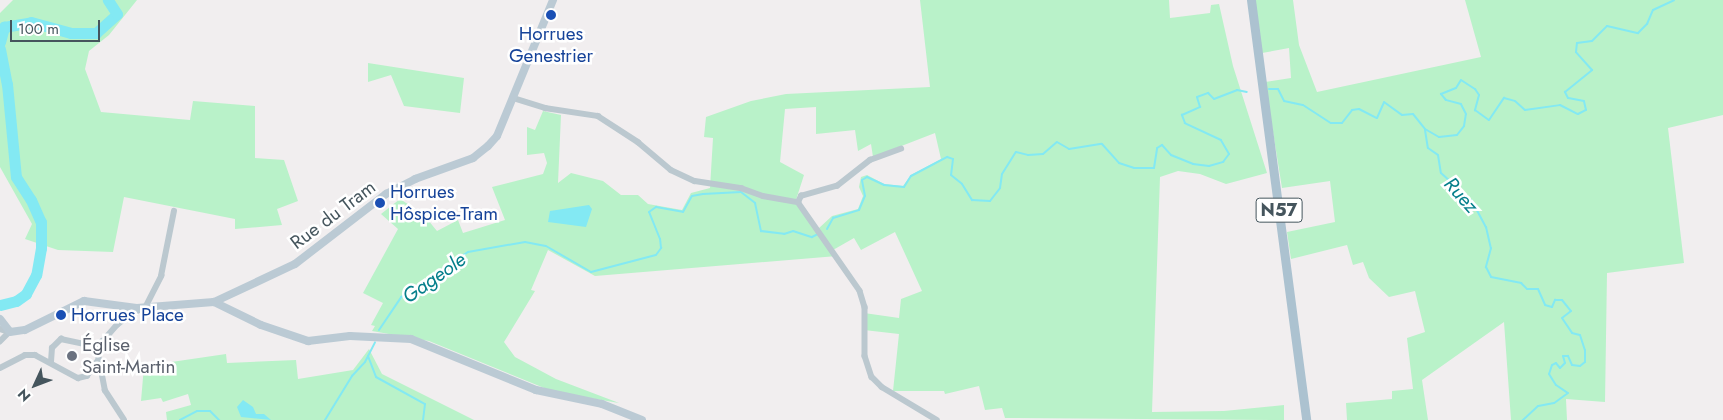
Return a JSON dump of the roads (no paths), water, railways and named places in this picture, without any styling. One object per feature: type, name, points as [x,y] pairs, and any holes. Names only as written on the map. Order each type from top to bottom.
[{"type":"main road","name":"N57","points":[[1251,0],[1306,420]]},
{"type":"street","name":"Rue du Tram","points":[[214,302],[295,264],[386,194],[415,179],[480,154],[497,136],[553,0]]},
{"type":"street","points":[[512,98],[545,108],[598,116],[638,142],[671,170],[695,181],[741,188],[763,196],[798,202],[860,291],[865,307],[865,356],[872,377],[882,387],[937,420]]},
{"type":"street","points":[[798,202],[800,196],[837,186],[870,160],[901,149]]},
{"type":"street","points":[[124,420],[105,391],[98,360],[100,347],[117,325],[132,313],[145,308],[163,269],[174,211]]},
{"type":"street","points":[[0,329],[10,332],[26,330],[84,301],[145,308],[214,302],[246,319],[308,341],[350,336],[411,339],[536,390],[602,404],[642,420]]},
{"type":"street","points":[[0,319],[10,332]]},
{"type":"street","points":[[0,342],[10,332]]},
{"type":"street","points":[[51,362],[52,348],[61,339],[100,347]]},
{"type":"street","points":[[0,368],[25,355],[51,362],[71,377],[78,378],[87,376],[98,360]]},
{"type":"water","points":[[589,205],[592,209],[586,227],[548,222],[550,211]]},
{"type":"water","points":[[243,400],[253,407],[256,414],[264,414],[271,420],[241,417],[237,407]]},
{"type":"waterway","points":[[0,42],[4,27],[31,22],[71,33],[96,33],[117,14],[108,0]]},
{"type":"waterway","name":"Gageole","points":[[1269,89],[1278,89],[1284,101],[1303,105],[1331,123],[1342,123],[1352,110],[1359,109],[1377,118],[1384,102],[1402,115],[1413,114],[1425,129],[1439,137],[1457,135],[1464,126],[1466,114],[1461,104],[1446,100],[1441,94],[1456,88],[1461,80],[1475,89],[1479,95],[1475,110],[1489,120],[1504,98],[1515,101],[1525,110],[1560,105],[1578,114],[1586,110],[1584,101],[1568,98],[1565,92],[1592,70],[1576,52],[1577,43],[1592,41],[1607,26],[1638,33],[1647,24],[1653,10],[1674,0]]},
{"type":"waterway","points":[[0,49],[7,84],[16,177],[31,200],[41,222],[41,248],[36,275],[26,294],[16,301],[0,305]]},
{"type":"waterway","name":"Gageole","points":[[827,229],[833,218],[859,210],[865,196],[862,180],[867,177],[884,185],[904,187],[911,176],[947,157],[953,159],[951,175],[962,184],[972,200],[990,201],[1000,188],[1002,174],[1016,152],[1028,155],[1043,154],[1057,142],[1069,149],[1102,144],[1119,163],[1134,168],[1154,168],[1157,148],[1162,145],[1171,155],[1193,164],[1209,166],[1223,162],[1229,154],[1221,140],[1185,123],[1182,115],[1200,107],[1197,97],[1208,93],[1214,99],[1237,90],[1247,92]]},
{"type":"waterway","name":"Ruez","points":[[1425,130],[1428,148],[1438,155],[1441,173],[1472,201],[1486,227],[1491,248],[1486,267],[1491,277],[1521,283],[1527,289],[1538,289],[1545,305],[1552,307],[1555,300],[1562,300],[1571,311],[1562,318],[1572,333],[1580,335],[1585,350],[1585,362],[1580,366],[1572,365],[1568,356],[1563,356],[1565,363],[1560,368],[1556,363],[1552,365],[1549,374],[1556,385],[1568,393],[1554,403],[1538,406],[1523,420]]},
{"type":"waterway","name":"Gageole","points":[[379,330],[401,297],[468,252],[525,242],[546,246],[591,272],[656,255],[661,248],[660,239],[649,212],[656,207],[683,212],[692,196],[741,192],[755,203],[761,231],[784,234],[793,231],[812,237],[818,234]]},
{"type":"waterway","name":"Gageole","points":[[325,420],[352,376],[365,362],[375,342]]},
{"type":"waterway","points":[[368,356],[376,377],[425,404],[423,420]]},
{"type":"waterway","name":"Gageole","points":[[180,420],[197,411],[210,411],[219,420]]},
{"type":"place","name":"Horrues Genestrier","points":[[551,15]]},
{"type":"place","name":"Horrues Hôspice-Tram","points":[[380,203]]},
{"type":"place","name":"Horrues Place","points":[[61,315]]},
{"type":"place","name":"Église Saint-Martin","points":[[72,356]]}]
